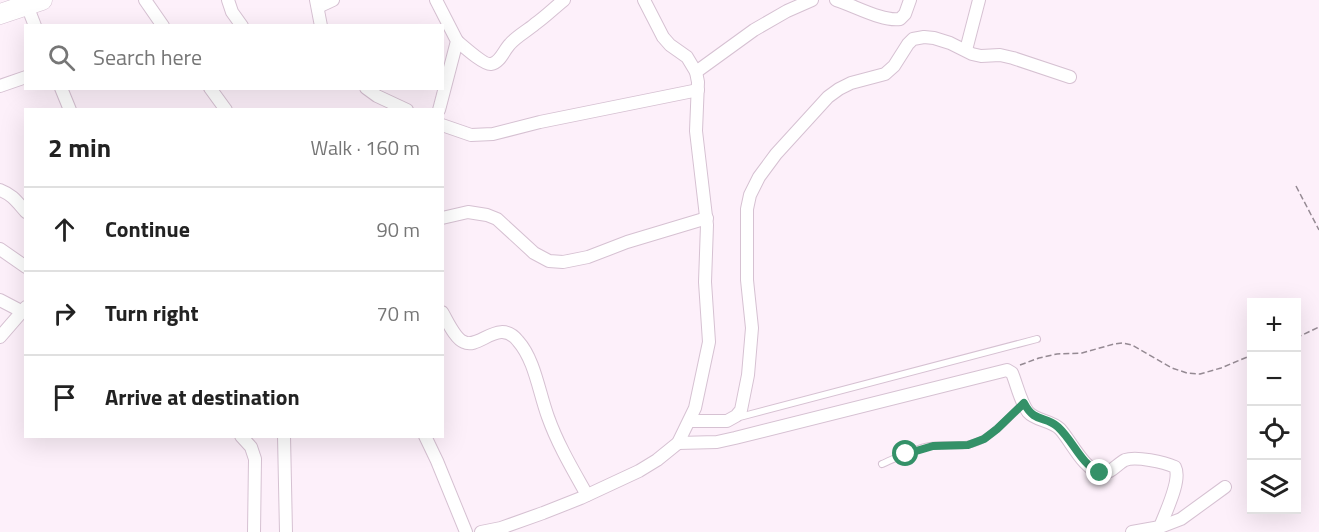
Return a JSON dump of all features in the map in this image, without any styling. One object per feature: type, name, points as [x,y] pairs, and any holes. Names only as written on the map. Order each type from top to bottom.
[{"type":"highway","points":[[0,14],[31,2]]},
{"type":"street","points":[[145,0],[163,24]]},
{"type":"street","points":[[228,0],[232,12],[241,24]]},
{"type":"street","points":[[321,24],[317,4],[333,0]]},
{"type":"street","points":[[436,0],[457,41],[489,64],[499,60],[513,41],[561,1]]},
{"type":"street","points":[[481,532],[501,528],[587,495],[639,471],[678,443],[695,408],[709,342],[709,323],[705,301],[707,218],[697,139],[698,82],[696,72],[687,57],[663,37],[644,0]]},
{"type":"street","points":[[696,72],[754,30],[812,0]]},
{"type":"street","points":[[836,0],[895,20],[905,14],[910,0]]},
{"type":"street","points":[[966,50],[979,0]]},
{"type":"street","points":[[31,2],[35,24]]},
{"type":"street","points":[[690,421],[727,421],[741,410],[748,375],[752,328],[747,280],[747,209],[750,195],[759,177],[776,154],[828,97],[850,83],[885,74],[894,66],[908,44],[914,39],[924,37],[950,43],[981,56],[1013,57],[1070,77]]},
{"type":"street","points":[[440,108],[457,41]]},
{"type":"street","points":[[0,86],[24,78]]},
{"type":"street","points":[[62,90],[69,108]]},
{"type":"street","points":[[211,90],[225,108]]},
{"type":"street","points":[[369,90],[403,108]]},
{"type":"street","points":[[444,126],[463,134],[493,134],[698,90]]},
{"type":"street","points":[[0,190],[16,199],[24,209]]},
{"type":"street","points":[[444,218],[468,212],[487,215],[497,219],[534,253],[549,261],[563,262],[588,257],[627,242],[707,218]]},
{"type":"street","points":[[0,249],[24,266]]},
{"type":"street","points":[[0,300],[23,309],[0,337]]},
{"type":"street","points":[[444,315],[457,336],[464,342],[470,343],[501,332],[511,334],[518,340],[528,356],[559,445],[587,495]]},
{"type":"street","points":[[678,443],[717,442],[1007,370],[1012,373],[1028,411],[1059,428],[1094,470],[1100,473],[1108,472],[1125,460],[1134,459],[1145,459],[1175,467],[1177,479],[1160,527]]},
{"type":"street","points":[[244,438],[251,447],[255,459],[254,532]]},
{"type":"street","points":[[284,438],[286,532]]},
{"type":"street","points":[[426,438],[466,532]]},
{"type":"street","points":[[1132,532],[1160,527],[1181,519],[1225,487]]},
{"type":"lane","points":[[727,421],[1037,339]]},
{"type":"lane","points":[[882,464],[919,449],[933,446],[968,445],[984,439],[1024,403]]},
{"type":"path","points":[[1296,186],[1319,230]]},
{"type":"path","points":[[1301,336],[1319,327]]},
{"type":"path","points":[[1007,370],[1038,358],[1082,353],[1123,343],[1132,345],[1172,369],[1187,374],[1200,374],[1221,368],[1247,357]]},
{"type":"route","points":[[906,454],[933,446],[968,445],[984,439],[1024,403],[1034,416],[1059,428],[1085,462],[1100,473]]}]
